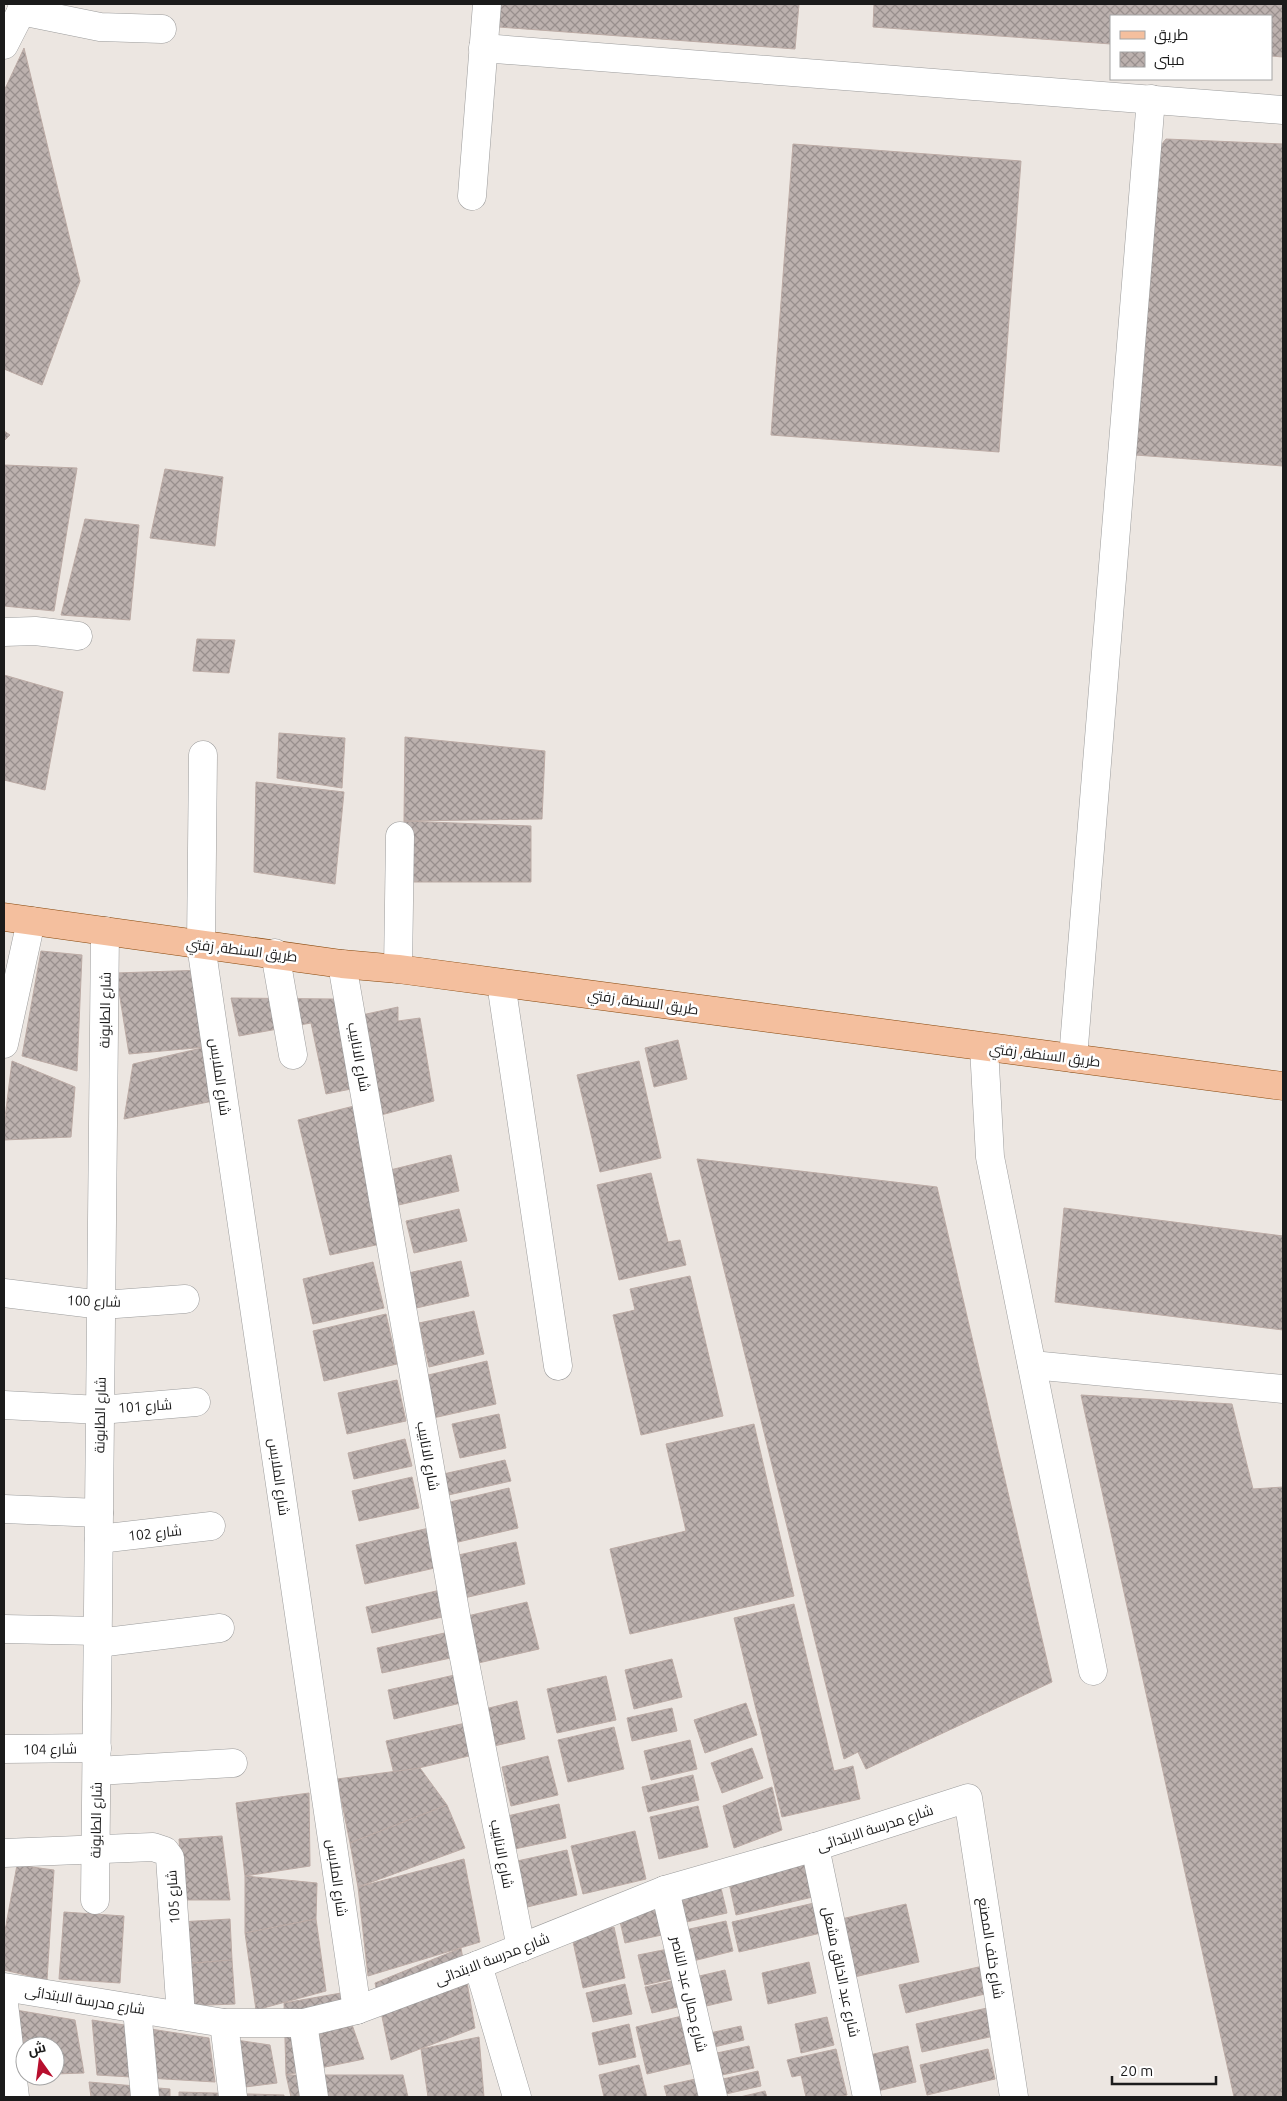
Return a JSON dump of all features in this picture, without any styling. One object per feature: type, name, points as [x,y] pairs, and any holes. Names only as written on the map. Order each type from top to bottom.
[{"type":"main road","name":"طريق السنطة, زفتي","points":[[4,916],[342,964],[398,969],[1283,1086]]},
{"type":"street","points":[[472,196],[487,4]]},
{"type":"street","points":[[5,39],[23,8],[100,27],[162,29]]},
{"type":"street","points":[[483,48],[1283,110]]},
{"type":"street","points":[[1073,1058],[1151,99]]},
{"type":"street","points":[[4,632],[35,630],[78,636]]},
{"type":"street","name":"شارع الملابس","points":[[203,755],[201,945],[357,2010]]},
{"type":"street","points":[[398,969],[400,836]]},
{"type":"street","points":[[4,1044],[31,921]]},
{"type":"street","name":"شارع الطابونة","points":[[95,1900],[105,931]]},
{"type":"street","points":[[275,953],[293,1055]]},
{"type":"street","name":"شارع الانابيب","points":[[342,964],[456,1622],[521,1948]]},
{"type":"street","points":[[501,983],[558,1366]]},
{"type":"street","points":[[984,1047],[990,1157],[1093,1671]]},
{"type":"street","name":"شارع 100","points":[[4,1293],[102,1305],[185,1299]]},
{"type":"street","points":[[1032,1366],[1283,1389]]},
{"type":"street","name":"شارع 101","points":[[4,1405],[100,1410],[196,1402]]},
{"type":"street","name":"شارع 102","points":[[4,1509],[99,1526],[211,1526]]},
{"type":"street","points":[[4,1629],[98,1637],[220,1628]]},
{"type":"street","name":"شارع 104","points":[[4,1749],[97,1760],[233,1763]]},
{"type":"street","name":"شارع مدرسة الابتدائى","points":[[4,1987],[224,2023],[303,2023],[357,2010],[478,1965],[665,1890],[815,1847],[968,1798]]},
{"type":"street","name":"شارع خلف المصنع","points":[[968,1798],[1014,2097]]},
{"type":"street","name":"شارع 105","points":[[4,1853],[157,1847],[168,1854],[182,2016]]},
{"type":"street","name":"شارع عبد الخالق مشعل","points":[[815,1847],[867,2097]]},
{"type":"street","name":"شارع جمال عبد الناصر","points":[[665,1890],[713,2097]]},
{"type":"street","points":[[478,1965],[516,2097]]},
{"type":"street","points":[[4,2004],[15,2097]]},
{"type":"street","points":[[137,2009],[145,2097]]},
{"type":"street","points":[[224,2023],[233,2097]]},
{"type":"street","points":[[303,2023],[314,2097]]},
{"type":"building","points":[[487,4],[799,4],[795,49],[485,26]]},
{"type":"building","points":[[874,4],[1283,4],[1283,57],[1272,56],[1272,15],[1110,15],[1110,44],[873,27]]},
{"type":"building","points":[[24,48],[80,281],[42,385],[4,369],[4,91]]},
{"type":"building","points":[[1166,139],[1283,144],[1283,466],[1122,454],[1145,164]]},
{"type":"building","points":[[793,144],[1021,161],[999,452],[771,435]]},
{"type":"building","points":[[4,431],[10,435],[4,441]]},
{"type":"building","points":[[4,465],[77,468],[54,611],[4,606]]},
{"type":"building","points":[[165,469],[223,477],[215,546],[150,538]]},
{"type":"building","points":[[85,519],[139,525],[130,620],[61,615]]},
{"type":"building","points":[[197,639],[235,640],[229,673],[193,671]]},
{"type":"building","points":[[4,675],[63,692],[45,790],[4,780]]},
{"type":"building","points":[[279,733],[345,738],[342,788],[277,778]]},
{"type":"building","points":[[405,737],[545,751],[542,819],[404,821]]},
{"type":"building","points":[[256,782],[344,792],[335,884],[254,872]]},
{"type":"building","points":[[404,821],[531,826],[531,882],[400,882]]},
{"type":"building","points":[[41,951],[82,955],[77,1071],[22,1056]]},
{"type":"building","points":[[205,970],[206,1047],[129,1054],[116,973]]},
{"type":"building","points":[[231,998],[335,999],[356,1088],[326,1094],[311,1023],[239,1036]]},
{"type":"building","points":[[398,1007],[398,1021],[420,1018],[434,1101],[381,1115],[362,1015]]},
{"type":"building","points":[[678,1040],[687,1079],[654,1087],[645,1048]]},
{"type":"building","points":[[206,1047],[223,1099],[124,1119],[133,1064]]},
{"type":"building","points":[[12,1061],[75,1087],[71,1137],[4,1140]]},
{"type":"building","points":[[639,1061],[661,1158],[600,1172],[577,1075]]},
{"type":"building","points":[[354,1106],[385,1243],[330,1255],[298,1120]]},
{"type":"building","points":[[451,1155],[459,1191],[390,1207],[382,1172]]},
{"type":"building","points":[[697,1159],[937,1187],[1052,1682],[866,1769],[858,1752],[844,1759]]},
{"type":"building","points":[[651,1173],[668,1242],[680,1240],[686,1265],[619,1280],[597,1185]]},
{"type":"building","points":[[1064,1208],[1283,1236],[1283,1330],[1055,1302]]},
{"type":"building","points":[[459,1209],[467,1241],[414,1253],[406,1221]]},
{"type":"building","points":[[461,1261],[469,1296],[412,1309],[404,1274]]},
{"type":"building","points":[[373,1262],[384,1308],[313,1324],[303,1279]]},
{"type":"building","points":[[690,1276],[723,1416],[641,1435],[613,1315],[635,1310],[630,1289]]},
{"type":"building","points":[[474,1311],[484,1354],[429,1367],[419,1323]]},
{"type":"building","points":[[386,1314],[397,1364],[324,1381],[313,1331]]},
{"type":"building","points":[[487,1361],[496,1404],[433,1418],[424,1376]]},
{"type":"building","points":[[397,1380],[406,1421],[347,1434],[338,1393]]},
{"type":"building","points":[[1081,1395],[1232,1404],[1253,1489],[1283,1487],[1283,2097],[1234,2097]]},
{"type":"building","points":[[499,1414],[506,1448],[460,1458],[452,1424]]},
{"type":"building","points":[[754,1424],[794,1596],[630,1634],[610,1549],[686,1531],[666,1444]]},
{"type":"building","points":[[405,1439],[412,1466],[354,1479],[348,1453]]},
{"type":"building","points":[[505,1460],[511,1481],[444,1496],[439,1475]]},
{"type":"building","points":[[412,1477],[419,1508],[359,1521],[352,1491]]},
{"type":"building","points":[[509,1488],[518,1528],[454,1543],[446,1503]]},
{"type":"building","points":[[429,1528],[439,1567],[365,1584],[356,1545]]},
{"type":"building","points":[[516,1542],[525,1584],[464,1598],[454,1556]]},
{"type":"building","points":[[445,1589],[451,1615],[372,1633],[366,1607]]},
{"type":"building","points":[[527,1602],[539,1649],[474,1664],[463,1617]]},
{"type":"building","points":[[794,1604],[834,1771],[853,1766],[860,1799],[782,1817],[734,1618]]},
{"type":"building","points":[[449,1632],[455,1657],[382,1673],[377,1648]]},
{"type":"building","points":[[672,1659],[682,1697],[634,1709],[625,1670]]},
{"type":"building","points":[[459,1674],[465,1702],[394,1719],[388,1690]]},
{"type":"building","points":[[606,1676],[616,1720],[557,1733],[547,1689]]},
{"type":"building","points":[[517,1701],[525,1739],[485,1748],[477,1711]]},
{"type":"building","points":[[746,1703],[757,1735],[705,1753],[694,1720]]},
{"type":"building","points":[[672,1708],[677,1731],[632,1741],[627,1718]]},
{"type":"building","points":[[470,1722],[477,1754],[394,1774],[386,1741]]},
{"type":"building","points":[[614,1727],[624,1769],[568,1782],[558,1740]]},
{"type":"building","points":[[690,1740],[697,1769],[651,1780],[644,1751]]},
{"type":"building","points":[[752,1748],[763,1778],[722,1793],[711,1763]]},
{"type":"building","points":[[548,1756],[558,1795],[511,1806],[502,1767]]},
{"type":"building","points":[[420,1768],[447,1805],[350,1843],[337,1779]]},
{"type":"building","points":[[693,1775],[699,1800],[648,1812],[642,1787]]},
{"type":"building","points":[[772,1787],[782,1830],[734,1848],[723,1806]]},
{"type":"building","points":[[309,1793],[310,1866],[245,1876],[236,1803]]},
{"type":"building","points":[[559,1804],[566,1838],[510,1850],[503,1817]]},
{"type":"building","points":[[447,1805],[465,1848],[358,1887],[350,1843]]},
{"type":"building","points":[[698,1806],[708,1847],[659,1859],[650,1817]]},
{"type":"building","points":[[635,1831],[646,1879],[583,1894],[571,1846]]},
{"type":"building","points":[[222,1836],[230,1900],[183,1900],[179,1839]]},
{"type":"building","points":[[567,1850],[577,1895],[519,1909],[508,1863]]},
{"type":"building","points":[[808,1856],[817,1896],[736,1915],[727,1874]]},
{"type":"building","points":[[464,1859],[480,1942],[368,1976],[358,1887]]},
{"type":"building","points":[[17,1865],[54,1870],[47,1980],[4,1970],[4,1936]]},
{"type":"building","points":[[245,1876],[317,1883],[316,1919],[245,1933]]},
{"type":"building","points":[[720,1884],[727,1913],[682,1923],[676,1895]]},
{"type":"building","points":[[814,1903],[821,1933],[739,1952],[732,1922]]},
{"type":"building","points":[[906,1904],[919,1962],[850,1978],[837,1920]]},
{"type":"building","points":[[665,1906],[671,1933],[625,1943],[619,1917]]},
{"type":"building","points":[[64,1912],[124,1916],[120,1983],[59,1979]]},
{"type":"building","points":[[230,1919],[232,1960],[182,1964],[179,1922]]},
{"type":"building","points":[[316,1919],[326,1991],[256,2010],[245,1933]]},
{"type":"building","points":[[726,1921],[733,1951],[693,1961],[685,1930]]},
{"type":"building","points":[[614,1927],[625,1978],[583,1988],[572,1937]]},
{"type":"building","points":[[461,1948],[475,2028],[391,2060],[375,1983]]},
{"type":"building","points":[[673,1948],[680,1977],[645,1985],[638,1955]]},
{"type":"building","points":[[232,1960],[235,2004],[184,2006],[182,1964]]},
{"type":"building","points":[[809,1962],[816,1993],[768,2004],[762,1973]]},
{"type":"building","points":[[983,1966],[989,1993],[906,2013],[899,1985]]},
{"type":"building","points":[[725,1970],[732,2000],[702,2007],[695,1977]]},
{"type":"building","points":[[680,1979],[686,2005],[652,2013],[645,1987]]},
{"type":"building","points":[[625,1984],[632,2014],[593,2022],[586,1993]]},
{"type":"building","points":[[341,1993],[364,2059],[286,2075],[284,2003]]},
{"type":"building","points":[[4,2008],[75,2020],[84,2073],[65,2074],[65,2036],[15,2036],[15,2044]]},
{"type":"building","points":[[987,2008],[994,2036],[922,2052],[916,2024]]},
{"type":"building","points":[[682,2016],[693,2063],[647,2074],[636,2027]]},
{"type":"building","points":[[827,2017],[834,2045],[801,2053],[795,2024]]},
{"type":"building","points":[[92,2020],[209,2038],[215,2082],[97,2075]]},
{"type":"building","points":[[629,2024],[636,2057],[599,2065],[592,2033]]},
{"type":"building","points":[[741,2026],[744,2040],[714,2047],[710,2033]]},
{"type":"building","points":[[479,2037],[484,2097],[428,2097],[421,2049]]},
{"type":"building","points":[[236,2040],[270,2045],[277,2083],[245,2087]]},
{"type":"building","points":[[749,2046],[754,2068],[722,2075],[717,2053]]},
{"type":"building","points":[[908,2046],[916,2082],[873,2092],[865,2056]]},
{"type":"building","points":[[836,2049],[847,2095],[838,2097],[806,2097],[801,2075],[792,2077],[787,2060]]},
{"type":"building","points":[[988,2049],[995,2079],[927,2095],[920,2065]]},
{"type":"building","points":[[639,2065],[647,2097],[604,2097],[599,2075]]},
{"type":"building","points":[[758,2071],[761,2086],[726,2094],[723,2079]]},
{"type":"building","points":[[286,2075],[403,2075],[408,2097],[291,2097]]},
{"type":"building","points":[[700,2078],[704,2097],[667,2097],[664,2086]]},
{"type":"building","points":[[89,2082],[170,2089],[170,2097],[91,2097]]},
{"type":"building","points":[[765,2091],[767,2097],[740,2097]]},
{"type":"building","points":[[179,2092],[284,2095],[284,2097],[179,2097]]}]
